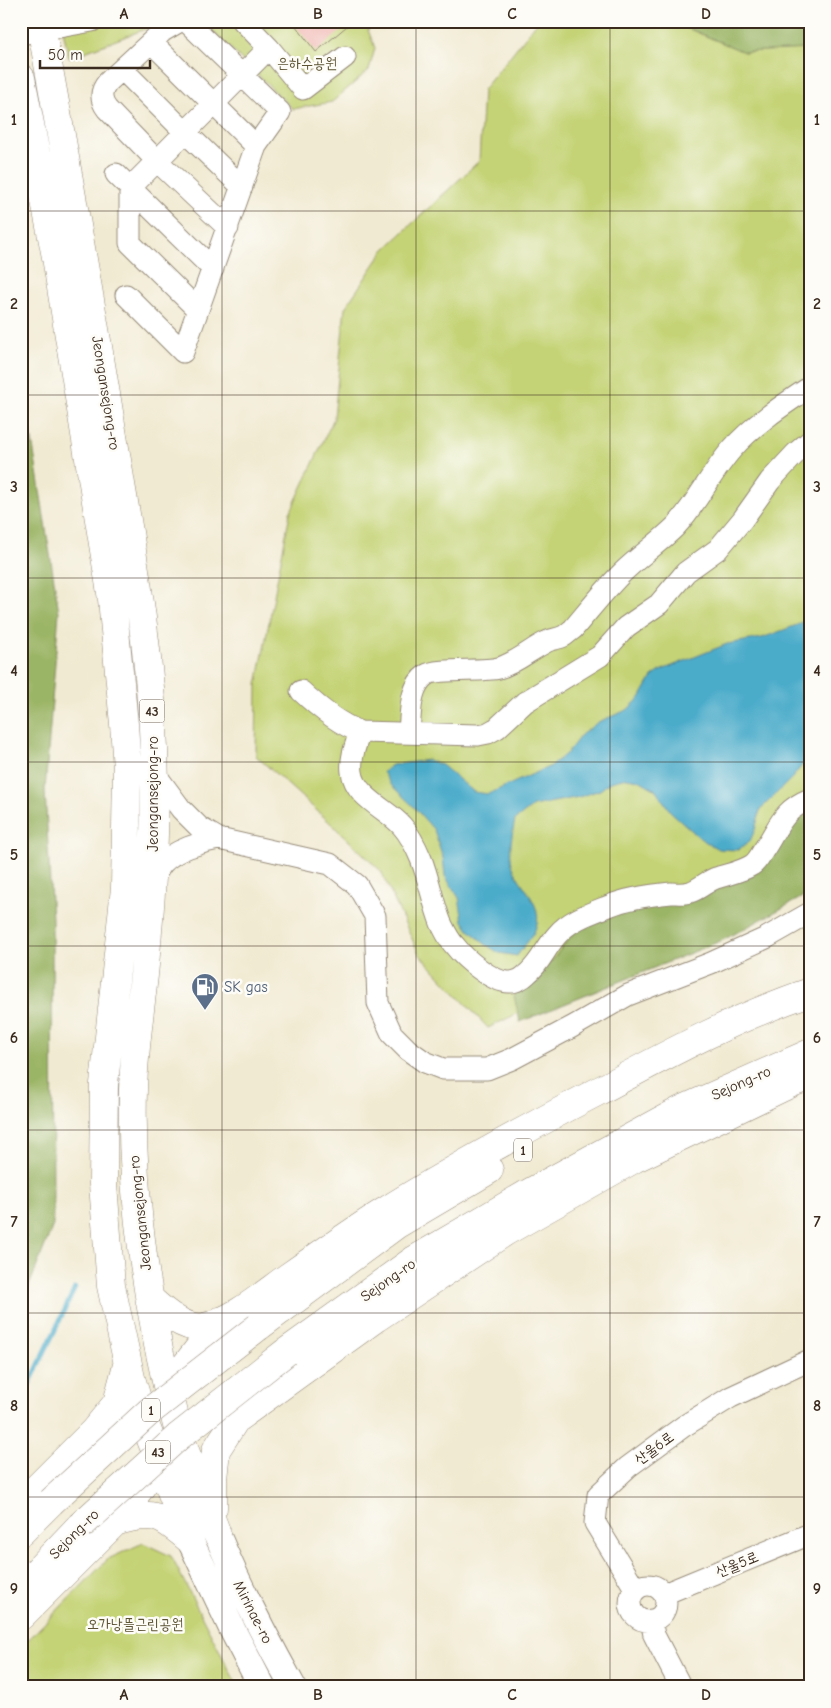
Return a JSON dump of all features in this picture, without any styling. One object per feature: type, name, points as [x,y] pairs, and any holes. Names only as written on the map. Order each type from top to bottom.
[{"type":"highway","name":"Jeongansejong-ro","points":[[34,28],[83,251],[138,592],[153,724],[156,775],[155,825],[132,1089],[135,1185],[151,1300],[161,1356],[171,1397],[161,1431],[190,1540]]},
{"type":"highway","name":"Jeongansejong-ro","points":[[21,78],[56,257],[112,599],[124,724],[127,769],[125,888],[104,1084],[103,1184],[111,1286],[128,1364],[161,1431],[217,1534]]},
{"type":"highway","points":[[151,1300],[163,1311],[186,1324],[202,1327],[220,1321],[245,1308],[348,1234],[438,1177],[683,1046],[786,1000],[810,992]]},
{"type":"highway","name":"1","points":[[21,1532],[150,1411],[258,1327],[396,1225],[507,1159],[668,1071],[810,1009]]},
{"type":"highway","name":"Sejong-ro","points":[[21,1588],[80,1526],[178,1437],[286,1352],[414,1260],[525,1194],[681,1110],[810,1053]]},
{"type":"highway","points":[[94,1431],[128,1420],[161,1431],[202,1430],[222,1427],[236,1419],[376,1318],[505,1232],[634,1159],[810,1076]]},
{"type":"highway","points":[[171,1397],[182,1370],[220,1321]]},
{"type":"highway","points":[[21,1504],[94,1431],[117,1403],[128,1364]]},
{"type":"highway","points":[[217,1534],[213,1511],[213,1479],[216,1450],[236,1419]]},
{"type":"highway","points":[[21,1616],[115,1522],[150,1475],[161,1431]]},
{"type":"highway","points":[[115,1522],[136,1516],[154,1516],[168,1521],[190,1540]]},
{"type":"main road","name":"Mirinae-ro","points":[[217,1534],[257,1622],[293,1687]]},
{"type":"main road","name":"Mirinae-ro","points":[[190,1540],[262,1687]]},
{"type":"street","points":[[34,28],[92,21]]},
{"type":"street","points":[[180,21],[163,31],[102,89],[104,106],[157,161],[228,228]]},
{"type":"street","points":[[126,295],[183,352],[256,146],[280,112],[186,21]]},
{"type":"street","points":[[243,21],[269,48],[303,89],[345,57]]},
{"type":"street","points":[[151,42],[256,146]]},
{"type":"street","points":[[123,181],[157,161],[269,48]]},
{"type":"street","points":[[122,69],[242,187]]},
{"type":"street","points":[[123,181],[213,268]]},
{"type":"street","points":[[123,181],[130,242],[198,310]]},
{"type":"street","points":[[409,732],[415,689],[425,676],[439,671],[472,671],[497,668],[508,664],[547,641],[564,636],[573,629],[621,574],[674,528],[701,495],[707,482],[748,433],[774,411],[810,387]]},
{"type":"street","points":[[301,691],[314,703],[344,724],[360,732],[478,735],[488,733],[506,720],[525,702],[600,656],[626,627],[659,604],[686,572],[718,549],[743,520],[770,481],[810,441]]},
{"type":"street","points":[[360,732],[352,764],[352,774],[356,783],[374,804],[400,824],[409,835],[424,866],[441,922],[454,946],[486,973],[506,982],[512,982],[527,975],[557,935],[568,924],[580,918],[610,905],[627,901],[670,893],[689,893],[705,886],[714,879],[744,870],[754,864],[784,816],[793,807],[810,799]]},
{"type":"street","points":[[156,775],[181,809],[199,827],[219,839],[330,864],[357,885],[375,916],[378,1003],[392,1034],[408,1050],[425,1062],[443,1069],[487,1069],[512,1059],[628,995],[766,938],[810,913]]},
{"type":"street","points":[[151,881],[162,863],[184,849],[209,840],[219,839]]},
{"type":"street","name":"산울6로","points":[[636,1590],[595,1523],[598,1495],[628,1467],[684,1426],[732,1397],[810,1360]]},
{"type":"street","name":"산울5로","points":[[664,1594],[810,1534]]},
{"type":"street","points":[[651,1585],[661,1590],[664,1594],[666,1605],[664,1611],[661,1615],[651,1620],[640,1618],[632,1610],[631,1599],[640,1586],[651,1585]]},
{"type":"street","points":[[651,1620],[654,1635],[681,1687]]},
{"type":"green space","points":[[61,21],[166,21],[69,58]]},
{"type":"green space","name":"은하수공원","points":[[202,21],[374,21],[368,30],[375,48],[369,70],[332,102],[293,109]]},
{"type":"green space","points":[[538,21],[670,21],[744,52],[810,49],[810,880],[565,990],[488,1028],[419,954],[381,871],[256,756],[257,685],[290,513],[334,418],[345,308],[384,250],[479,161],[483,90]]},
{"type":"green space","points":[[671,21],[810,21],[810,49],[744,52]]},
{"type":"green space","points":[[21,369],[59,612],[45,790],[52,920],[53,1225],[21,1307]]},
{"type":"green space","points":[[810,801],[810,893],[723,940],[520,1022],[513,991],[551,962],[578,927],[617,906],[749,872]]},
{"type":"green space","name":"오가낭뜰근린공원","points":[[143,1543],[171,1556],[238,1687],[21,1687],[21,1647],[108,1559]]},
{"type":"water","points":[[810,618],[810,755],[793,777],[760,810],[750,841],[738,850],[718,849],[701,839],[670,811],[656,790],[639,780],[627,778],[610,782],[600,790],[579,797],[533,806],[515,820],[511,850],[513,867],[537,911],[538,919],[535,931],[517,956],[499,953],[469,930],[463,921],[459,898],[445,876],[443,858],[434,830],[391,785],[383,772],[392,765],[428,760],[442,765],[474,792],[488,794],[551,766],[567,753],[581,735],[598,722],[627,710],[640,698],[652,677],[662,670],[727,644],[762,638]]},
{"type":"building","points":[[292,21],[353,21],[316,52]]},
{"type":"waterway","points":[[21,1402],[75,1288]]},
{"type":"place","name":"SK gas","points":[[205,1011]]}]
